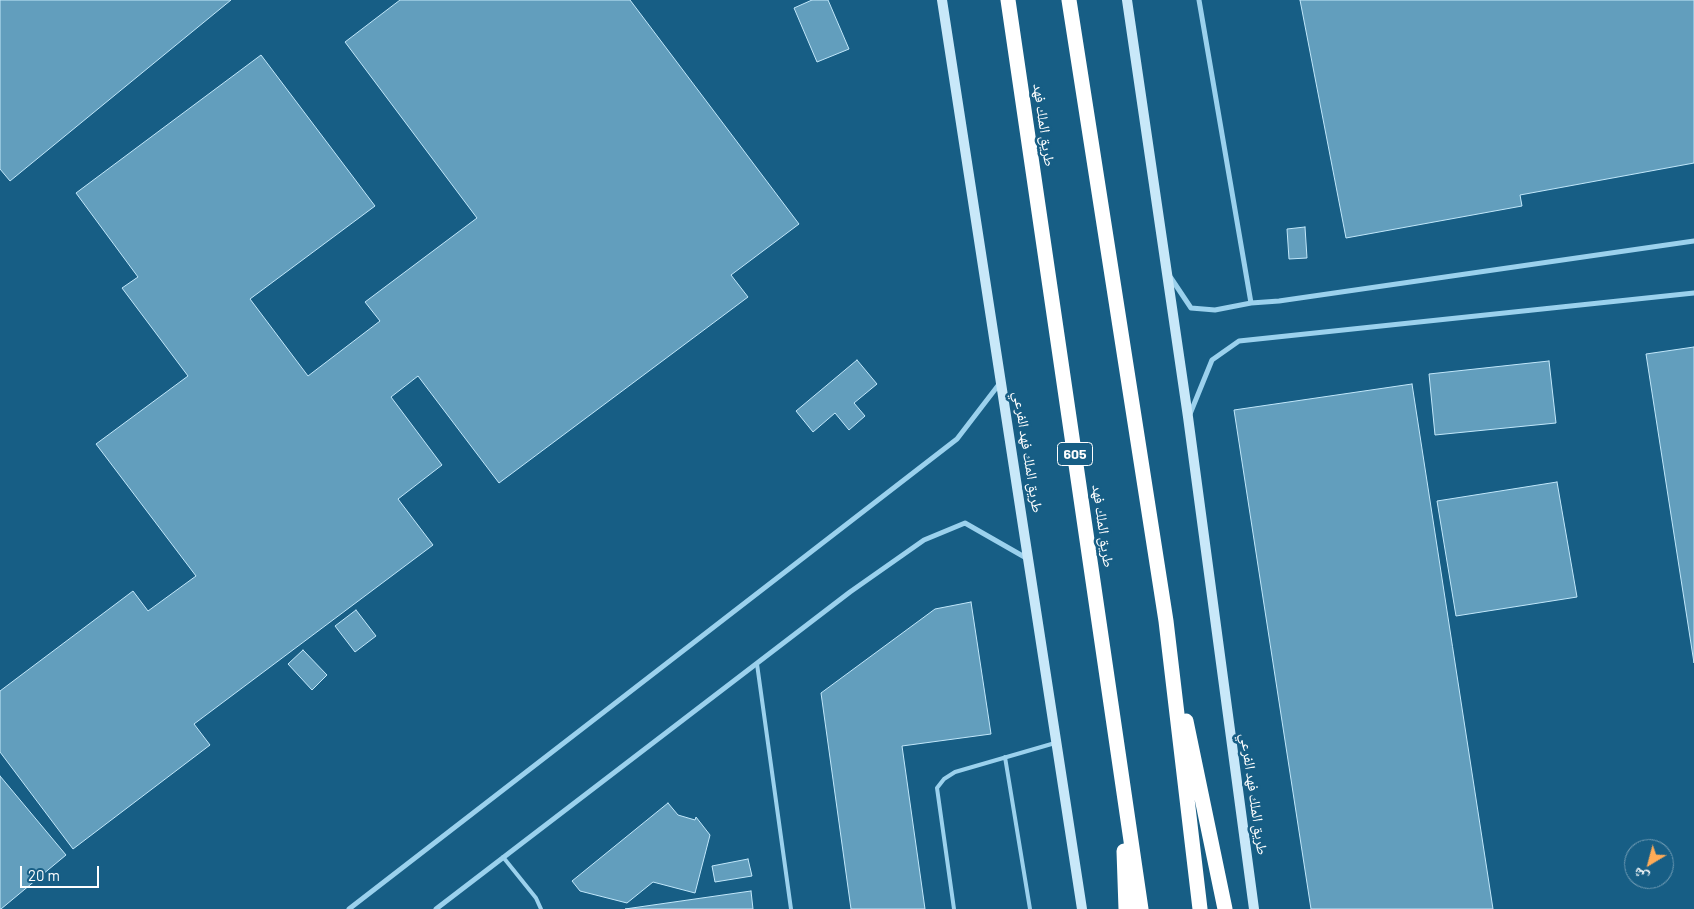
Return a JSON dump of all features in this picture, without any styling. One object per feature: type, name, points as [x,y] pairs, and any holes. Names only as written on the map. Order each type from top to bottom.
[{"type":"highway","name":"طريق الملك فهد","points":[[1008,0],[1141,909]]},
{"type":"highway","points":[[1069,0],[1166,621],[1200,909]]},
{"type":"highway","points":[[1166,621],[1226,909]]},
{"type":"highway","points":[[1119,759],[1126,909]]},
{"type":"main road","name":"طريق الملك فهد الفرعي","points":[[942,0],[1082,909]]},
{"type":"main road","name":"طريق الملك فهد الفرعي","points":[[1127,0],[1188,417],[1254,909]]},
{"type":"street","points":[[1199,0],[1251,303]]},
{"type":"street","points":[[1166,271],[1191,308],[1215,310],[1251,303],[1279,301],[1694,241]]},
{"type":"street","points":[[1188,417],[1212,360],[1238,342],[1694,293]]},
{"type":"street","points":[[348,909],[957,440],[1001,381]]},
{"type":"street","points":[[436,909],[850,592],[924,540],[965,523],[1029,559]]},
{"type":"lane","points":[[757,664],[791,909]]},
{"type":"lane","points":[[954,909],[938,788],[944,779],[955,772],[1057,742]]},
{"type":"lane","points":[[1005,757],[1030,909]]},
{"type":"lane","points":[[503,857],[536,898],[541,909]]},
{"type":"building","points":[[0,0],[231,0],[10,181],[0,169]]},
{"type":"building","points":[[400,0],[630,0],[799,224],[731,275],[748,297],[499,483],[418,376],[391,397],[442,465],[398,499],[433,545],[194,724],[210,745],[73,849],[0,752],[0,691],[133,591],[148,611],[196,576],[96,444],[188,376],[122,288],[138,277],[76,193],[261,55],[375,206],[250,299],[308,376],[380,321],[365,302],[477,218],[345,42]]},
{"type":"building","points":[[812,0],[828,0],[849,49],[817,62],[794,8]]},
{"type":"building","points":[[1300,0],[1694,0],[1694,163],[1520,195],[1522,206],[1346,238]]},
{"type":"building","points":[[1305,227],[1307,258],[1289,259],[1287,229]]},
{"type":"building","points":[[1694,347],[1694,663],[1646,354]]},
{"type":"building","points":[[857,360],[877,384],[854,403],[865,416],[849,430],[835,413],[813,432],[796,411]]},
{"type":"building","points":[[1549,361],[1556,423],[1435,435],[1429,374]]},
{"type":"building","points":[[1412,384],[1493,909],[1311,909],[1234,410]]},
{"type":"building","points":[[1557,482],[1577,597],[1456,616],[1437,501]]},
{"type":"building","points":[[971,602],[991,734],[902,746],[925,909],[851,909],[821,693],[935,609]]},
{"type":"building","points":[[356,610],[376,636],[355,652],[335,626]]},
{"type":"building","points":[[303,650],[327,675],[312,690],[288,664]]},
{"type":"building","points":[[0,776],[66,855],[1,909],[0,909]]},
{"type":"building","points":[[668,803],[678,815],[695,820],[696,817],[710,835],[695,893],[653,882],[627,903],[580,891],[572,881]]},
{"type":"building","points":[[748,859],[752,876],[715,882],[712,866]]},
{"type":"building","points":[[751,891],[753,909],[625,909]]}]
